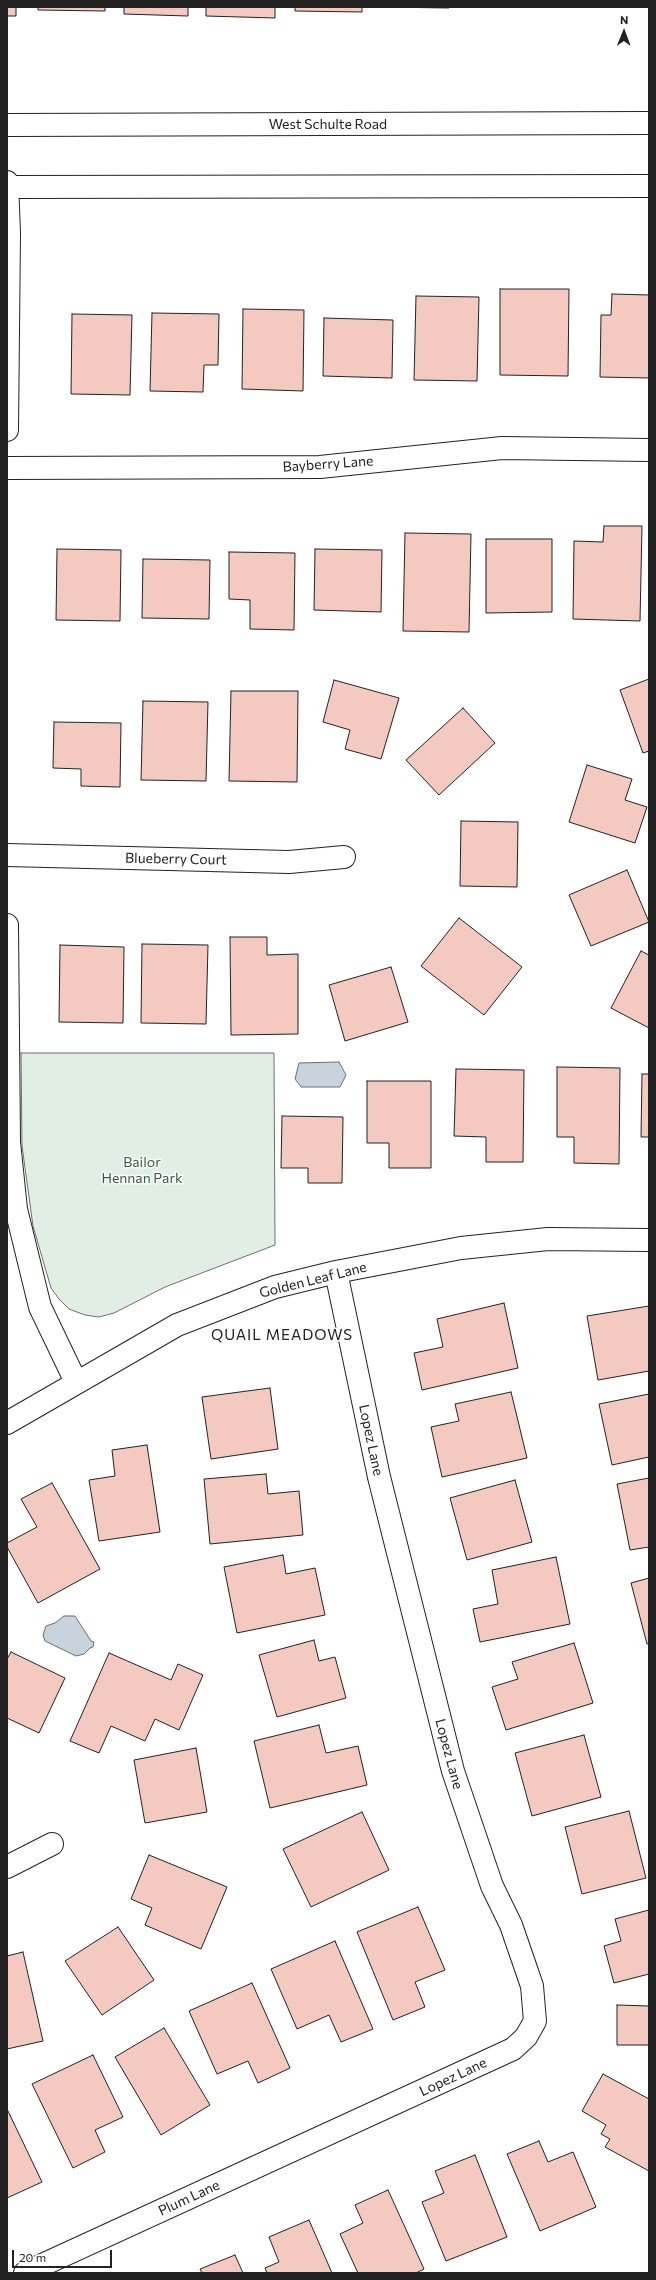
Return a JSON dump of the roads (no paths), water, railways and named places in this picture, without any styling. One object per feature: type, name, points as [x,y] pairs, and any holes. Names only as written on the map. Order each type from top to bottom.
[{"type":"street","name":"West Schulte Road","points":[[7,125],[649,123]]},
{"type":"street","points":[[7,430],[7,186],[649,186]]},
{"type":"street","name":"Bayberry Lane","points":[[7,468],[320,467],[502,448],[649,450]]},
{"type":"street","name":"Blueberry Court","points":[[7,855],[289,862],[344,857]]},
{"type":"street","points":[[7,925],[9,1142],[16,1210],[40,1307],[76,1382]]},
{"type":"street","name":"Golden Leaf Lane","points":[[7,1423],[176,1325],[276,1287],[336,1272],[469,1248],[548,1239],[649,1240]]},
{"type":"street","name":"Lopez Lane","points":[[336,1272],[379,1477],[453,1771],[492,1886],[511,1925],[532,1986],[535,2021],[526,2037],[513,2049],[352,2123]]},
{"type":"street","points":[[7,1867],[52,1844]]},
{"type":"street","name":"Plum Lane","points":[[25,2273],[352,2123]]},
{"type":"district","name":"QUAIL MEADOWS","points":[[282,1335]]},
{"type":"park label","name":"Bailor Hennan Park","points":[[142,1170]]}]
